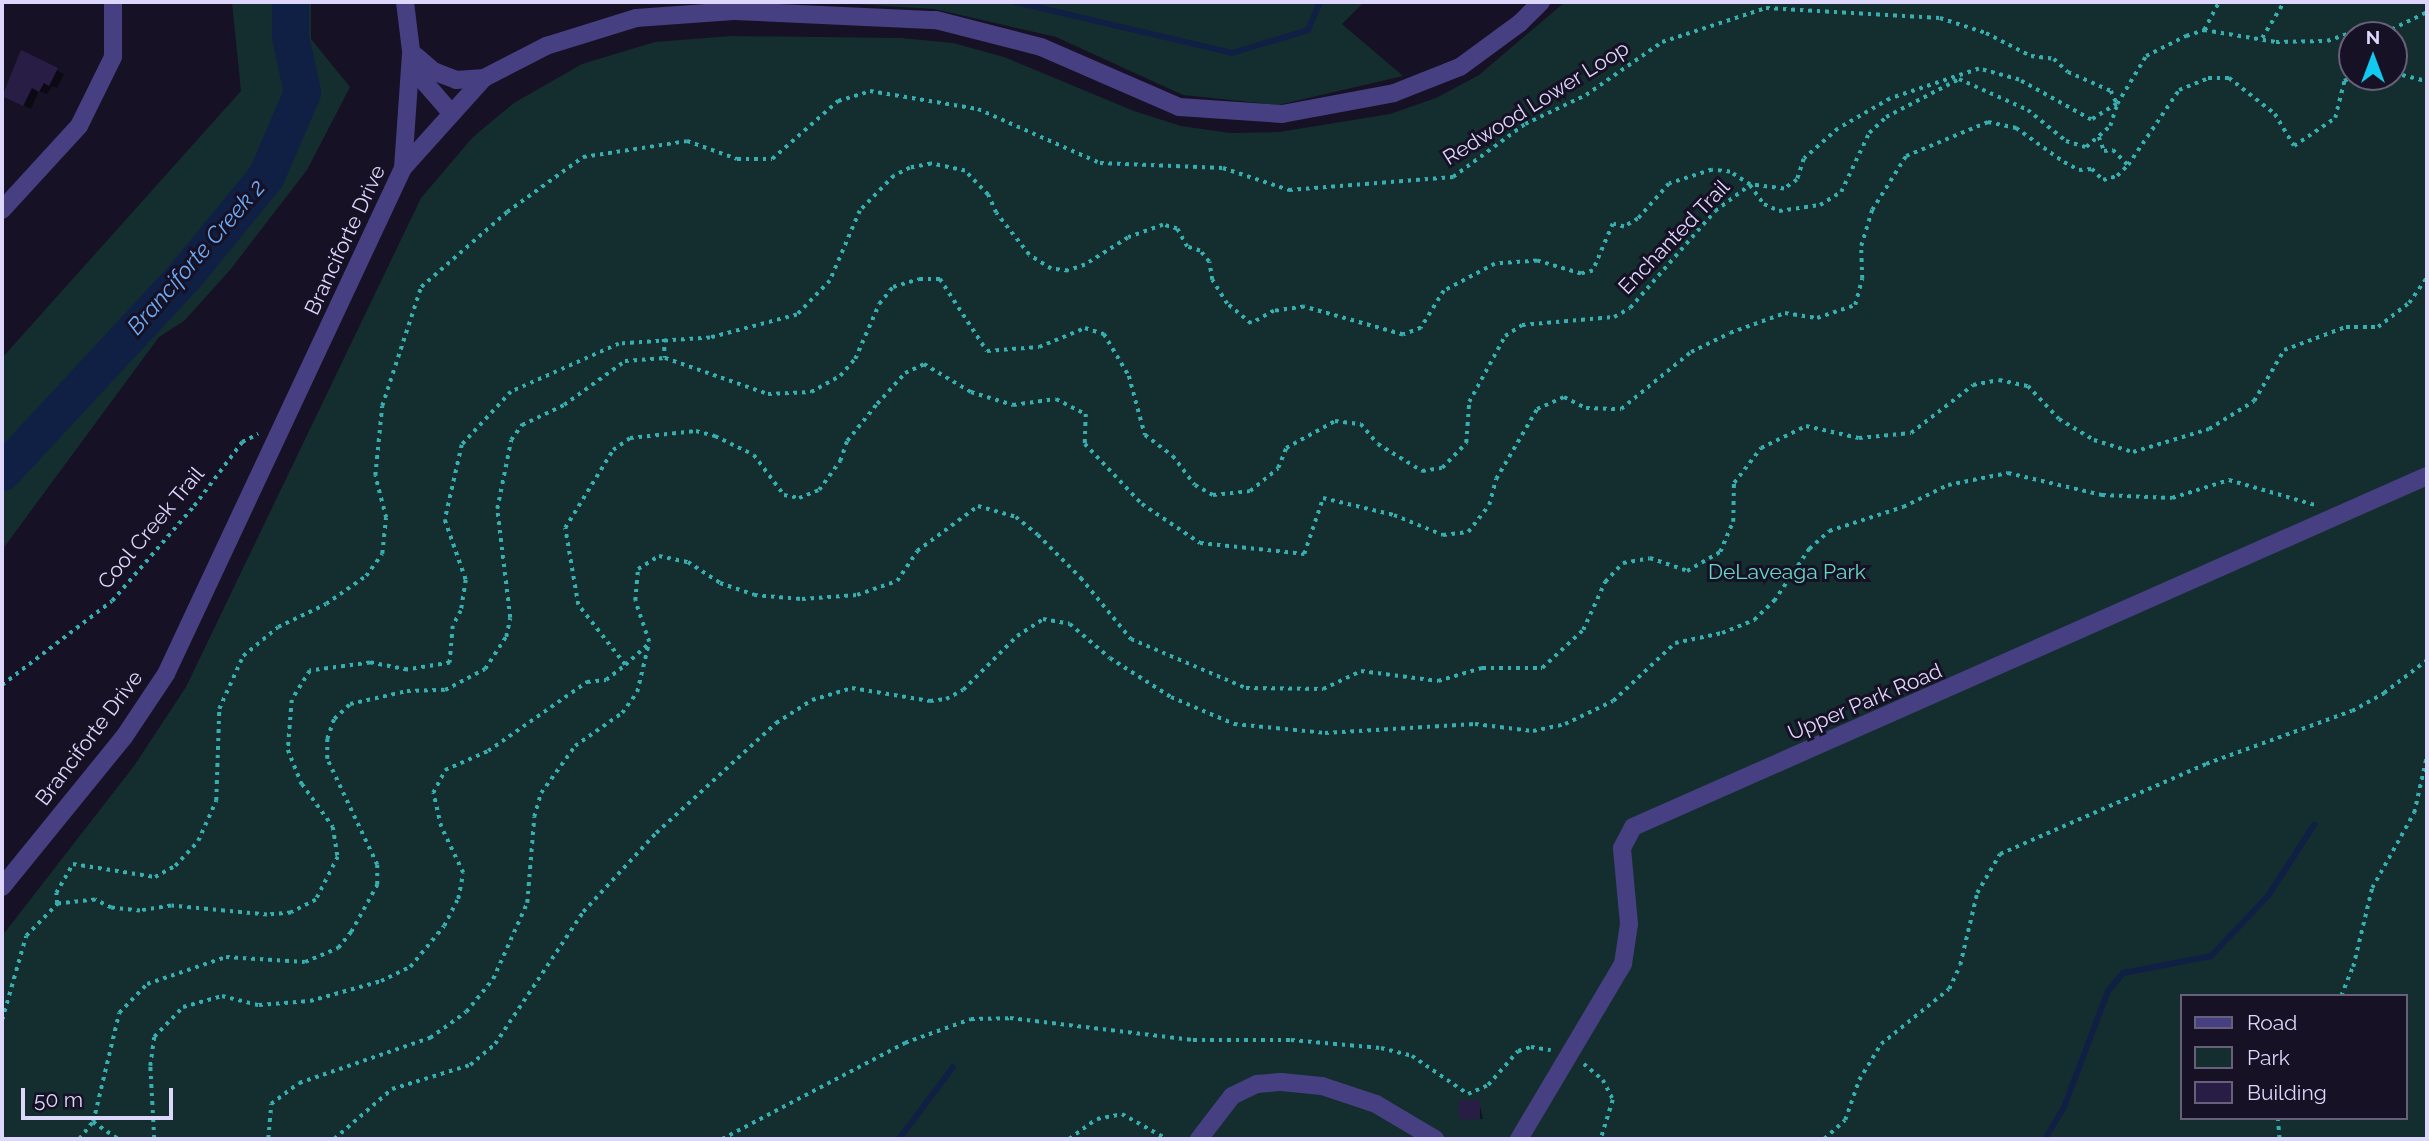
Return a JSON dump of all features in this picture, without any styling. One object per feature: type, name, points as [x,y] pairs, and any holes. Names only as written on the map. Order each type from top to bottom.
[{"type":"street","points":[[2,210],[79,126],[113,57],[113,2]]},
{"type":"street","points":[[403,168],[411,51],[405,2]]},
{"type":"street","name":"Branciforte Drive","points":[[2,887],[124,737],[166,674],[403,168],[450,112],[484,78],[545,46],[590,30],[648,17],[734,11],[936,20],[1041,47],[1179,107],[1282,114],[1394,93],[1460,67],[1520,23],[1541,2]]},
{"type":"street","points":[[411,51],[433,71],[456,80],[484,78]]},
{"type":"street","points":[[411,51],[426,84],[450,112]]},
{"type":"street","name":"Upper Park Road","points":[[1519,1139],[1623,964],[1629,924],[1622,848],[1633,827],[2427,476]]},
{"type":"street","points":[[1199,1139],[1232,1096],[1257,1084],[1281,1082],[1322,1086],[1376,1104],[1434,1139]]},
{"type":"path","points":[[1808,2],[1814,8]]},
{"type":"path","points":[[2204,30],[2219,2]]},
{"type":"path","points":[[2262,38],[2284,2]]},
{"type":"path","name":"Redwood Lower Loop","points":[[57,904],[56,893],[74,864],[155,877],[175,866],[198,841],[216,802],[219,709],[243,656],[278,627],[326,604],[366,576],[382,554],[386,518],[375,476],[382,406],[421,287],[507,212],[583,157],[687,141],[737,159],[772,159],[838,101],[870,91],[978,109],[1100,163],[1223,168],[1289,190],[1453,177],[1525,124],[1586,95],[1662,43],[1766,8],[1814,8],[1957,23],[2031,56],[2054,59],[2068,72],[2112,91],[2118,104]]},
{"type":"path","points":[[2128,165],[2113,150],[2104,151],[2099,137],[2110,127],[2118,104],[2146,56],[2204,30],[2295,43],[2313,38],[2328,41],[2356,31],[2384,33],[2427,12]]},
{"type":"path","points":[[2,1020],[26,936],[57,904],[95,900],[111,908],[140,911],[171,906],[267,915],[291,914],[316,900],[338,857],[333,827],[302,783],[288,750],[292,699],[310,671],[370,663],[407,670],[450,663],[453,626],[461,611],[466,580],[445,520],[462,445],[511,392],[619,344],[710,338],[797,316],[830,281],[860,211],[894,176],[931,164],[965,171],[976,179],[1029,255],[1051,269],[1068,271],[1085,265],[1136,233],[1163,225],[1177,229],[1187,247],[1199,251],[1209,262],[1212,280],[1227,304],[1251,324],[1275,311],[1304,307],[1403,335],[1421,328],[1444,292],[1495,264],[1537,261],[1581,274],[1593,271],[1613,224],[1624,227],[1638,219],[1669,184],[1712,170],[1730,172],[1749,184],[1784,189],[1797,180],[1804,159],[1838,129],[1876,111],[1889,99],[1979,69],[2020,80],[2091,120],[2118,104]]},
{"type":"path","points":[[2408,76],[2427,81]]},
{"type":"path","points":[[625,665],[578,605],[565,528],[614,450],[630,438],[696,431],[715,436],[754,455],[784,495],[799,498],[819,490],[840,461],[847,441],[877,404],[905,373],[924,364],[971,392],[1013,405],[1056,399],[1086,414],[1085,444],[1142,504],[1200,543],[1304,554],[1324,498],[1394,514],[1443,536],[1468,532],[1489,505],[1496,479],[1537,409],[1564,397],[1586,408],[1621,409],[1690,352],[1730,333],[1785,313],[1817,318],[1855,305],[1862,279],[1861,246],[1872,210],[1906,156],[1988,122],[2017,128],[2064,162],[2079,170],[2092,169],[2103,180],[2117,176],[2128,165],[2179,90],[2208,78],[2229,78],[2266,105],[2294,146],[2334,118],[2341,91]]},
{"type":"path","name":"Enchanted Trail","points":[[79,1139],[93,1122],[112,1031],[130,998],[147,984],[226,957],[305,962],[338,948],[351,932],[377,886],[377,865],[327,759],[327,739],[334,719],[350,704],[407,691],[445,690],[485,670],[502,645],[510,618],[497,509],[511,440],[522,425],[564,405],[625,361],[665,358],[768,394],[811,392],[840,376],[855,359],[879,304],[893,288],[919,279],[940,279],[987,351],[1039,347],[1085,328],[1104,334],[1129,376],[1144,435],[1173,456],[1195,485],[1213,495],[1250,491],[1278,468],[1286,448],[1335,421],[1361,425],[1378,444],[1422,471],[1441,468],[1466,443],[1469,402],[1505,336],[1522,325],[1614,317],[1630,308],[1670,269],[1716,211],[1749,184],[1764,204],[1779,211],[1820,205],[1841,192],[1869,133],[1886,117],[1959,79],[2028,110],[2066,141],[2086,147],[2099,137]]},
{"type":"path","points":[[268,1139],[271,1104],[299,1083],[430,1038],[451,1026],[482,994],[500,966],[527,903],[541,793],[575,746],[622,713],[637,692],[649,642],[635,601],[638,569],[660,556],[688,562],[720,583],[754,595],[802,599],[857,595],[897,581],[917,551],[978,506],[1016,517],[1038,535],[1081,578],[1131,639],[1246,688],[1323,689],[1361,671],[1438,681],[1482,668],[1542,668],[1583,630],[1605,582],[1623,563],[1650,558],[1687,571],[1720,552],[1733,522],[1734,483],[1762,448],[1806,426],[1859,438],[1911,433],[1973,385],[1999,380],[2028,386],[2059,419],[2094,440],[2133,452],[2210,429],[2254,401],[2284,350],[2346,327],[2378,327],[2409,303],[2427,277]]},
{"type":"path","points":[[664,339],[665,358]]},
{"type":"path","name":"Cool Creek Trail","points":[[2,685],[112,601],[194,506],[242,442],[288,418]]},
{"type":"path","points":[[334,1139],[391,1089],[470,1065],[482,1056],[517,1017],[583,912],[665,824],[776,723],[812,700],[852,688],[930,701],[946,699],[963,690],[1017,636],[1043,619],[1070,624],[1110,658],[1171,697],[1234,724],[1325,733],[1475,724],[1533,731],[1565,724],[1613,701],[1675,643],[1754,620],[1774,601],[1809,549],[1829,531],[1903,507],[1948,485],[2008,473],[2102,495],[2172,498],[2229,481],[2324,506]]},
{"type":"path","points":[[154,1139],[149,1066],[154,1037],[183,1007],[222,996],[259,1005],[310,1000],[381,981],[410,967],[444,926],[458,899],[463,873],[441,827],[433,793],[445,770],[488,751],[587,682],[606,680],[649,642]]},
{"type":"path","points":[[1824,1139],[1845,1120],[1859,1080],[1881,1044],[1948,989],[1960,965],[1977,893],[2000,854],[2206,764],[2352,711],[2427,660]]},
{"type":"path","points":[[2343,994],[2353,967],[2372,888],[2414,813],[2427,755]]},
{"type":"path","points":[[722,1139],[905,1043],[971,1019],[1010,1018],[1193,1040],[1291,1040],[1381,1048],[1412,1056],[1468,1094],[1488,1085],[1524,1049],[1541,1048],[1568,1056],[1596,1073],[1611,1093],[1611,1116],[1601,1139]]},
{"type":"path","points":[[1069,1139],[1097,1119],[1122,1114],[1167,1139]]},
{"type":"path","points":[[2278,1120],[2280,1139]]},
{"type":"path","points":[[93,1122],[118,1139]]},
{"type":"green space","points":[[232,2],[311,2],[311,39],[350,87],[307,170],[230,270],[184,321],[159,337],[2,550],[2,358],[241,91]]},
{"type":"green space","points":[[825,2],[1364,2],[1342,24],[1403,76],[1278,105],[1183,95],[1056,37],[934,9]]},
{"type":"green space","name":"DeLaveaga Park","points":[[1565,2],[2427,2],[2427,1139],[2,1139],[2,936],[134,766],[186,687],[421,198],[473,137],[514,103],[582,64],[655,42],[731,36],[901,38],[953,43],[1004,57],[1134,111],[1181,126],[1230,133],[1279,132],[1390,114],[1436,98],[1479,75]]},
{"type":"building","points":[[21,50],[58,68],[49,86],[44,83],[39,92],[32,88],[23,106],[2,96]]},
{"type":"building","points":[[1459,1100],[1480,1100],[1480,1119],[1459,1119]]},
{"type":"waterway","name":"Branciforte Creek 2","points":[[2,472],[185,275],[266,176],[302,92],[290,36],[290,2]]},
{"type":"waterway","points":[[1015,2],[1232,53],[1308,30],[1320,2]]},
{"type":"waterway","points":[[2045,1139],[2064,1107],[2108,991],[2123,973],[2211,956],[2268,896],[2314,825]]},
{"type":"waterway","points":[[899,1139],[953,1067]]}]
